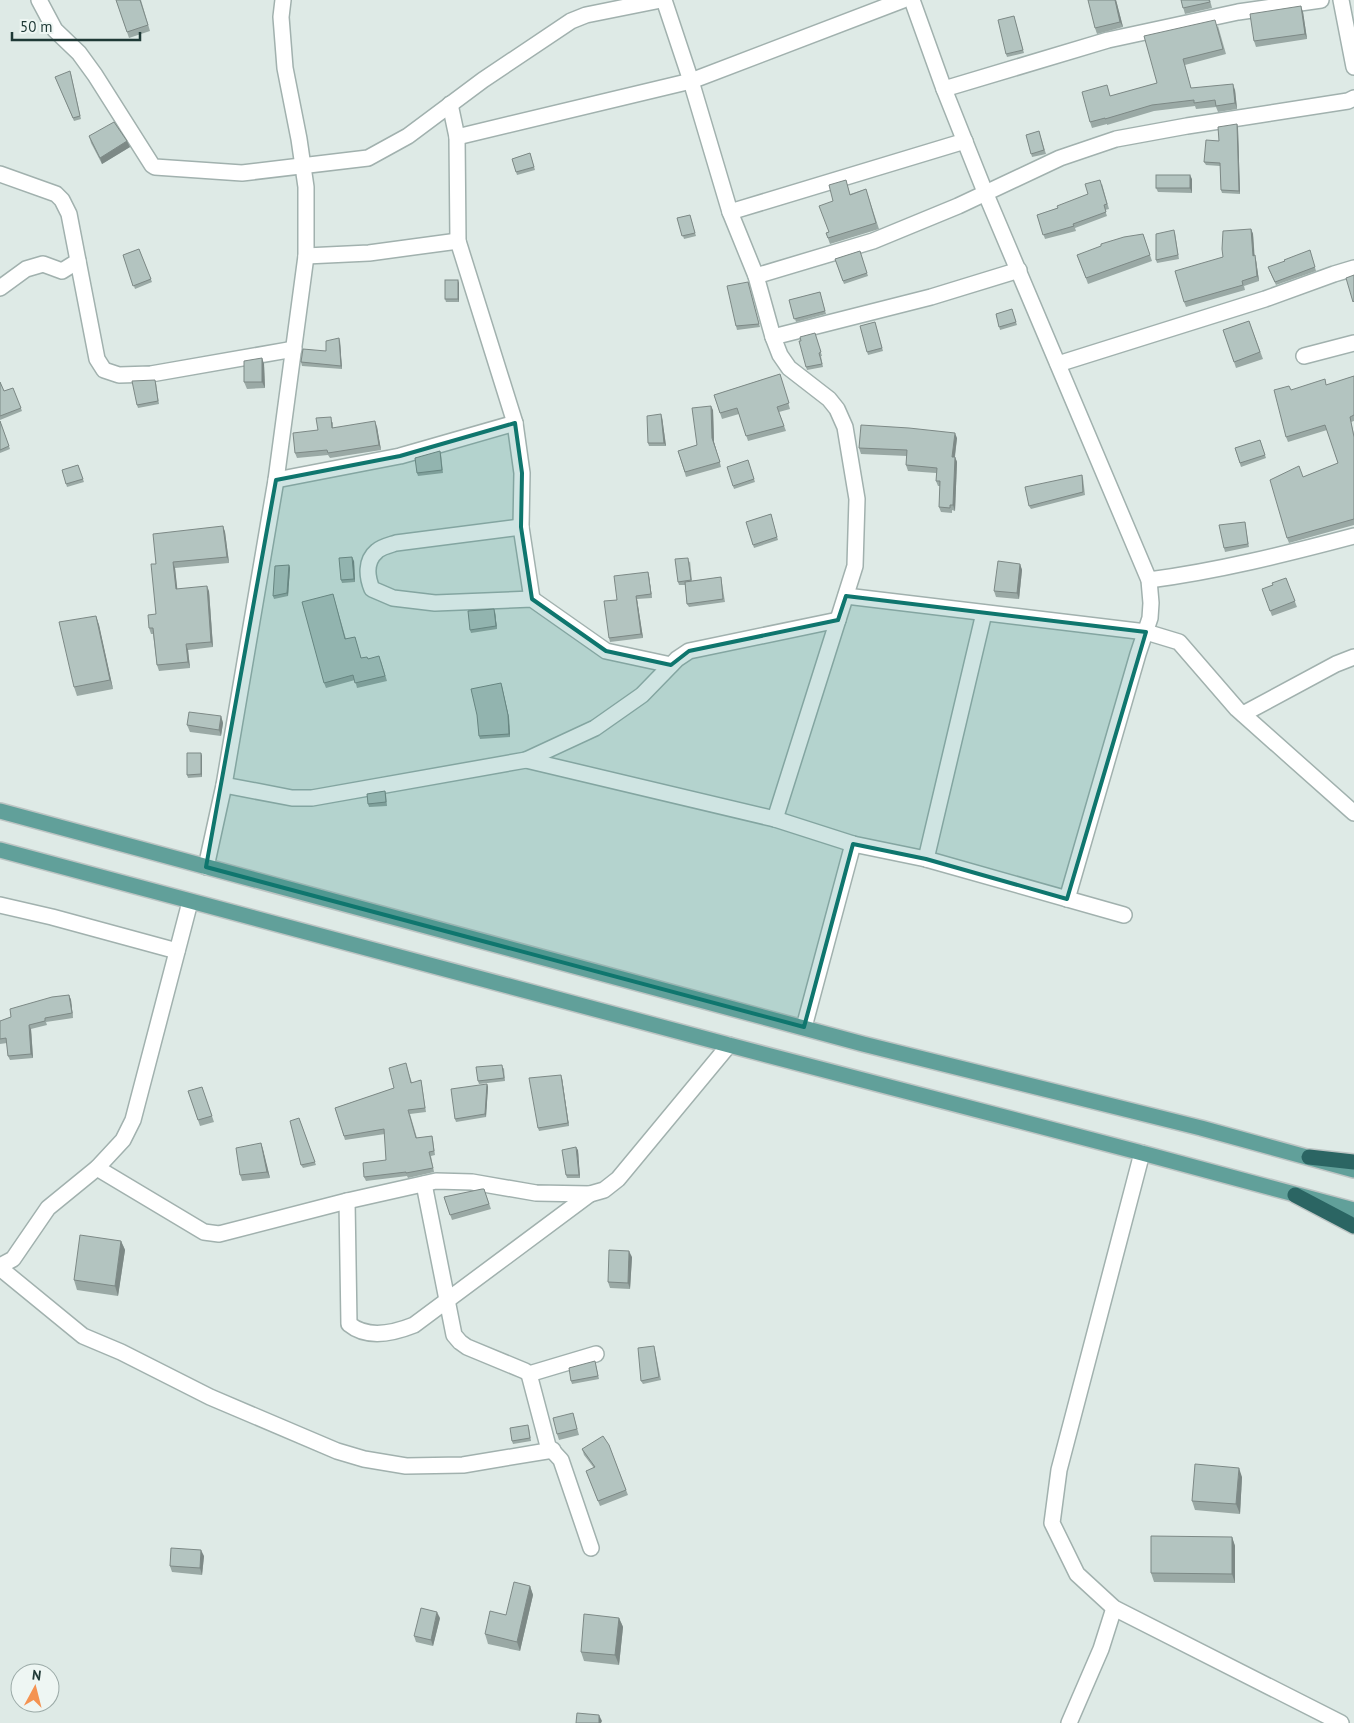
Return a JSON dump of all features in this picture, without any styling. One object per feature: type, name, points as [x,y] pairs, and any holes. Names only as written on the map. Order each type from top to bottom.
[{"type":"highway","points":[[1308,1158],[1354,1162]]},
{"type":"highway","points":[[1295,1195],[1354,1226]]},
{"type":"main road","points":[[0,811],[873,1046],[1201,1128],[1354,1170]]},
{"type":"main road","points":[[0,850],[1354,1210]]},
{"type":"street","points":[[39,0],[55,30],[79,53],[95,75],[152,166],[242,173],[368,158],[408,136],[450,104],[571,21],[586,15],[663,0],[692,81],[730,212],[756,276],[773,337],[780,355],[789,368],[829,399],[837,409],[845,427],[857,499],[855,566],[775,819]]},
{"type":"street","points":[[206,866],[224,785],[276,480],[306,256],[306,187],[285,68],[281,17],[283,0]]},
{"type":"street","points":[[457,137],[692,81],[902,0]]},
{"type":"street","points":[[912,0],[944,89],[985,192],[1020,270],[1149,580],[1150,618],[1067,899]]},
{"type":"street","points":[[944,89],[1108,40],[1238,12],[1321,0]]},
{"type":"street","points":[[1341,0],[1354,67]]},
{"type":"street","points":[[756,276],[873,242],[958,206],[1060,158],[1116,139],[1348,101],[1354,98]]},
{"type":"street","points":[[450,104],[457,137],[458,241],[515,423],[522,473],[521,527],[532,599]]},
{"type":"street","points":[[730,212],[965,141]]},
{"type":"street","points":[[0,174],[56,194],[62,200],[69,214],[97,359],[104,370],[119,375],[151,374],[294,349]]},
{"type":"street","points":[[306,256],[369,253],[458,241]]},
{"type":"street","points":[[0,288],[26,269],[43,264],[62,271],[78,261]]},
{"type":"street","points":[[1058,364],[1265,299],[1354,268]]},
{"type":"street","points":[[773,337],[931,296],[1020,270]]},
{"type":"street","points":[[1304,356],[1354,343]]},
{"type":"street","points":[[276,480],[400,456],[515,423]]},
{"type":"street","points":[[521,527],[396,543],[377,550],[369,561],[367,578],[372,589],[392,598],[435,603],[532,599],[606,651],[671,665]]},
{"type":"street","points":[[1149,580],[1194,574],[1295,552],[1354,536]]},
{"type":"street","points":[[846,596],[1146,632],[1179,642],[1243,714],[1354,813]]},
{"type":"street","points":[[926,860],[984,613]]},
{"type":"street","points":[[224,785],[292,798],[312,798],[526,760],[595,728],[642,695],[677,659],[689,651],[838,620]]},
{"type":"street","points":[[1243,714],[1336,664],[1354,657]]},
{"type":"street","points":[[526,760],[775,819],[853,844],[926,860],[1124,915]]},
{"type":"street","points":[[804,1027],[853,844]]},
{"type":"street","points":[[190,902],[132,1120],[123,1140],[97,1168],[48,1208],[13,1259],[0,1267],[83,1336],[122,1352],[210,1396],[337,1451],[364,1459],[406,1466],[463,1465],[553,1450]]},
{"type":"street","points":[[0,905],[52,916],[177,951]]},
{"type":"street","points":[[97,1168],[204,1232],[219,1234],[347,1201],[436,1181],[456,1180],[528,1192],[590,1194],[604,1190],[618,1179],[729,1045]]},
{"type":"street","points":[[1142,1153],[1058,1470],[1052,1523],[1077,1574],[1114,1608],[1341,1723]]},
{"type":"street","points":[[424,1184],[454,1335],[460,1342],[529,1374],[548,1446],[561,1460],[591,1548]]},
{"type":"street","points":[[347,1201],[349,1324],[357,1331],[377,1333],[399,1331],[414,1325],[590,1194]]},
{"type":"street","points":[[529,1374],[596,1354]]},
{"type":"street","points":[[1069,1723],[1101,1649],[1114,1608]]},
{"type":"highlighted area","points":[[515,423],[522,473],[521,527],[532,599],[606,651],[671,665],[689,651],[838,620],[846,596],[1146,632],[1067,899],[926,859],[853,844],[804,1027],[206,867],[276,480],[400,456]]},
{"type":"building","points":[[116,0],[140,0],[148,25],[127,32]]},
{"type":"building","points":[[1088,0],[1115,0],[1120,22],[1095,28]]},
{"type":"building","points":[[1181,0],[1209,0],[1210,2],[1183,8]]},
{"type":"building","points":[[1301,6],[1305,34],[1254,41],[1250,14]]},
{"type":"building","points":[[1014,16],[1023,50],[1006,54],[998,20]]},
{"type":"building","points":[[1215,20],[1223,49],[1183,59],[1191,88],[1233,84],[1235,103],[1216,106],[1215,100],[1194,103],[1194,100],[1152,105],[1090,122],[1082,92],[1107,85],[1110,96],[1157,83],[1144,36]]},
{"type":"building","points":[[70,71],[80,116],[73,118],[55,77]]},
{"type":"building","points":[[114,122],[127,141],[100,158],[89,136]]},
{"type":"building","points":[[1237,124],[1239,191],[1221,190],[1220,163],[1204,162],[1206,140],[1219,141],[1218,127]]},
{"type":"building","points":[[1039,131],[1044,150],[1031,154],[1026,135]]},
{"type":"building","points":[[530,153],[534,167],[516,172],[512,159]]},
{"type":"building","points":[[1156,175],[1190,175],[1190,188],[1156,188]]},
{"type":"building","points":[[846,180],[850,195],[866,189],[876,223],[828,238],[826,233],[829,232],[819,206],[833,201],[829,185]]},
{"type":"building","points":[[1100,180],[1107,204],[1104,205],[1106,212],[1073,224],[1074,226],[1043,235],[1037,215],[1058,208],[1057,206],[1088,194],[1085,184]]},
{"type":"building","points":[[690,215],[695,233],[682,236],[677,218]]},
{"type":"building","points":[[1251,229],[1257,276],[1242,281],[1243,285],[1184,302],[1175,271],[1223,257],[1223,231]]},
{"type":"building","points":[[1174,230],[1178,255],[1156,260],[1156,234]]},
{"type":"building","points":[[1143,234],[1150,255],[1086,278],[1077,255],[1101,246],[1101,244]]},
{"type":"building","points":[[139,249],[151,279],[133,286],[123,255]]},
{"type":"building","points":[[1310,250],[1315,267],[1275,282],[1268,267]]},
{"type":"building","points":[[860,251],[867,273],[843,281],[835,259]]},
{"type":"building","points":[[1354,275],[1354,301],[1353,302],[1346,278]]},
{"type":"building","points":[[445,280],[458,280],[458,299],[445,299]]},
{"type":"building","points":[[748,282],[759,324],[736,326],[727,286]]},
{"type":"building","points":[[820,292],[825,311],[794,319],[789,300]]},
{"type":"building","points":[[1012,309],[1016,322],[999,327],[996,314]]},
{"type":"building","points":[[1249,321],[1260,352],[1234,362],[1223,330]]},
{"type":"building","points":[[875,322],[882,348],[867,352],[860,326]]},
{"type":"building","points":[[815,333],[821,352],[819,353],[822,364],[806,367],[799,341],[801,341],[800,337]]},
{"type":"building","points":[[339,338],[341,366],[301,362],[303,349],[326,351],[326,341]]},
{"type":"building","points":[[262,358],[262,382],[244,382],[244,361]]},
{"type":"building","points":[[780,374],[789,403],[777,407],[784,426],[746,436],[737,408],[720,413],[714,395]]},
{"type":"building","points":[[1354,376],[1354,415],[1350,417],[1354,437],[1354,519],[1287,538],[1270,480],[1299,466],[1303,477],[1338,463],[1325,425],[1286,437],[1274,390],[1289,386],[1291,390],[1325,379],[1326,385]]},
{"type":"building","points":[[155,380],[158,401],[137,405],[132,381]]},
{"type":"building","points":[[0,382],[4,391],[13,388],[21,408],[0,416]]},
{"type":"building","points":[[711,406],[712,438],[720,462],[685,472],[678,451],[697,445],[692,408]]},
{"type":"building","points":[[661,414],[664,443],[648,443],[647,416]]},
{"type":"building","points":[[331,417],[332,428],[375,421],[379,445],[328,453],[327,450],[295,453],[293,433],[318,430],[316,418]]},
{"type":"building","points":[[0,421],[9,446],[0,450]]},
{"type":"building","points":[[861,425],[955,433],[952,457],[955,457],[953,505],[950,505],[950,508],[939,507],[940,481],[936,481],[937,468],[906,465],[907,450],[859,448]]},
{"type":"building","points":[[1260,440],[1265,455],[1240,463],[1235,448]]},
{"type":"building","points":[[440,451],[442,470],[417,473],[415,458]]},
{"type":"building","points":[[748,460],[754,479],[733,486],[727,467]]},
{"type":"building","points":[[78,465],[83,479],[66,484],[62,470]]},
{"type":"building","points":[[1082,475],[1083,492],[1029,506],[1025,487]]},
{"type":"building","points":[[771,514],[777,537],[753,545],[746,522]]},
{"type":"building","points":[[1245,522],[1248,544],[1224,548],[1219,525]]},
{"type":"building","points":[[223,526],[227,557],[173,562],[176,589],[207,586],[211,642],[186,644],[188,662],[157,665],[153,628],[149,628],[148,615],[156,614],[151,564],[156,564],[153,534]]},
{"type":"building","points":[[352,557],[354,579],[341,580],[339,558]]},
{"type":"building","points":[[688,558],[691,580],[678,582],[675,559]]},
{"type":"building","points":[[998,561],[1020,564],[1017,593],[994,591]]},
{"type":"building","points":[[289,565],[287,593],[273,596],[275,566]]},
{"type":"building","points":[[648,572],[651,594],[636,596],[641,634],[609,638],[604,601],[617,600],[614,576]]},
{"type":"building","points":[[721,577],[723,599],[687,604],[685,582]]},
{"type":"building","points":[[1286,578],[1295,601],[1270,611],[1262,589]]},
{"type":"building","points":[[333,594],[345,639],[355,637],[361,658],[367,657],[368,659],[379,656],[385,676],[355,683],[353,675],[324,683],[302,602]]},
{"type":"building","points":[[494,609],[496,626],[470,630],[468,611]]},
{"type":"building","points":[[96,616],[110,680],[74,687],[59,622]]},
{"type":"building","points":[[501,683],[508,715],[509,734],[479,736],[477,715],[471,689]]},
{"type":"building","points":[[189,712],[221,716],[219,730],[187,725]]},
{"type":"building","points":[[187,753],[201,753],[201,774],[187,775]]},
{"type":"building","points":[[385,791],[386,802],[368,804],[367,794]]},
{"type":"building","points":[[69,995],[72,1013],[45,1018],[45,1021],[29,1025],[31,1054],[8,1056],[6,1038],[0,1039],[0,1021],[11,1017],[10,1009],[52,997]]},
{"type":"building","points":[[406,1063],[411,1083],[421,1080],[425,1108],[408,1110],[416,1138],[432,1136],[434,1151],[429,1152],[433,1168],[364,1177],[363,1163],[386,1160],[384,1129],[344,1136],[335,1108],[394,1088],[389,1068]]},
{"type":"building","points":[[502,1065],[504,1078],[478,1081],[476,1067]]},
{"type":"building","points":[[561,1075],[568,1123],[538,1128],[529,1078]]},
{"type":"building","points":[[487,1084],[485,1114],[455,1119],[451,1089]]},
{"type":"building","points":[[202,1087],[212,1116],[198,1120],[188,1091]]},
{"type":"building","points":[[299,1118],[315,1162],[301,1165],[290,1121]]},
{"type":"building","points":[[261,1143],[267,1172],[240,1175],[236,1148]]},
{"type":"building","points":[[576,1147],[579,1175],[566,1175],[562,1150]]},
{"type":"building","points":[[484,1189],[489,1204],[450,1215],[444,1197]]},
{"type":"building","points":[[80,1235],[121,1241],[115,1286],[74,1280]]},
{"type":"building","points":[[609,1250],[629,1251],[628,1283],[608,1282]]},
{"type":"building","points":[[654,1346],[659,1377],[641,1381],[638,1348]]},
{"type":"building","points":[[595,1361],[598,1376],[571,1381],[569,1368]]},
{"type":"building","points":[[573,1413],[577,1429],[557,1434],[553,1418]]},
{"type":"building","points":[[528,1425],[530,1438],[512,1441],[510,1428]]},
{"type":"building","points":[[603,1436],[609,1445],[626,1490],[598,1501],[586,1471],[595,1467],[582,1449]]},
{"type":"building","points":[[1195,1464],[1239,1468],[1236,1504],[1192,1501]]},
{"type":"building","points":[[1151,1536],[1232,1537],[1232,1574],[1151,1573]]},
{"type":"building","points":[[171,1548],[201,1550],[200,1568],[170,1566]]},
{"type":"building","points":[[514,1582],[530,1586],[517,1642],[485,1634],[490,1611],[506,1615]]},
{"type":"building","points":[[421,1608],[437,1612],[431,1640],[414,1636]]},
{"type":"building","points":[[584,1614],[619,1618],[615,1655],[581,1652]]},
{"type":"building","points":[[577,1713],[599,1715],[599,1723],[576,1723]]}]
